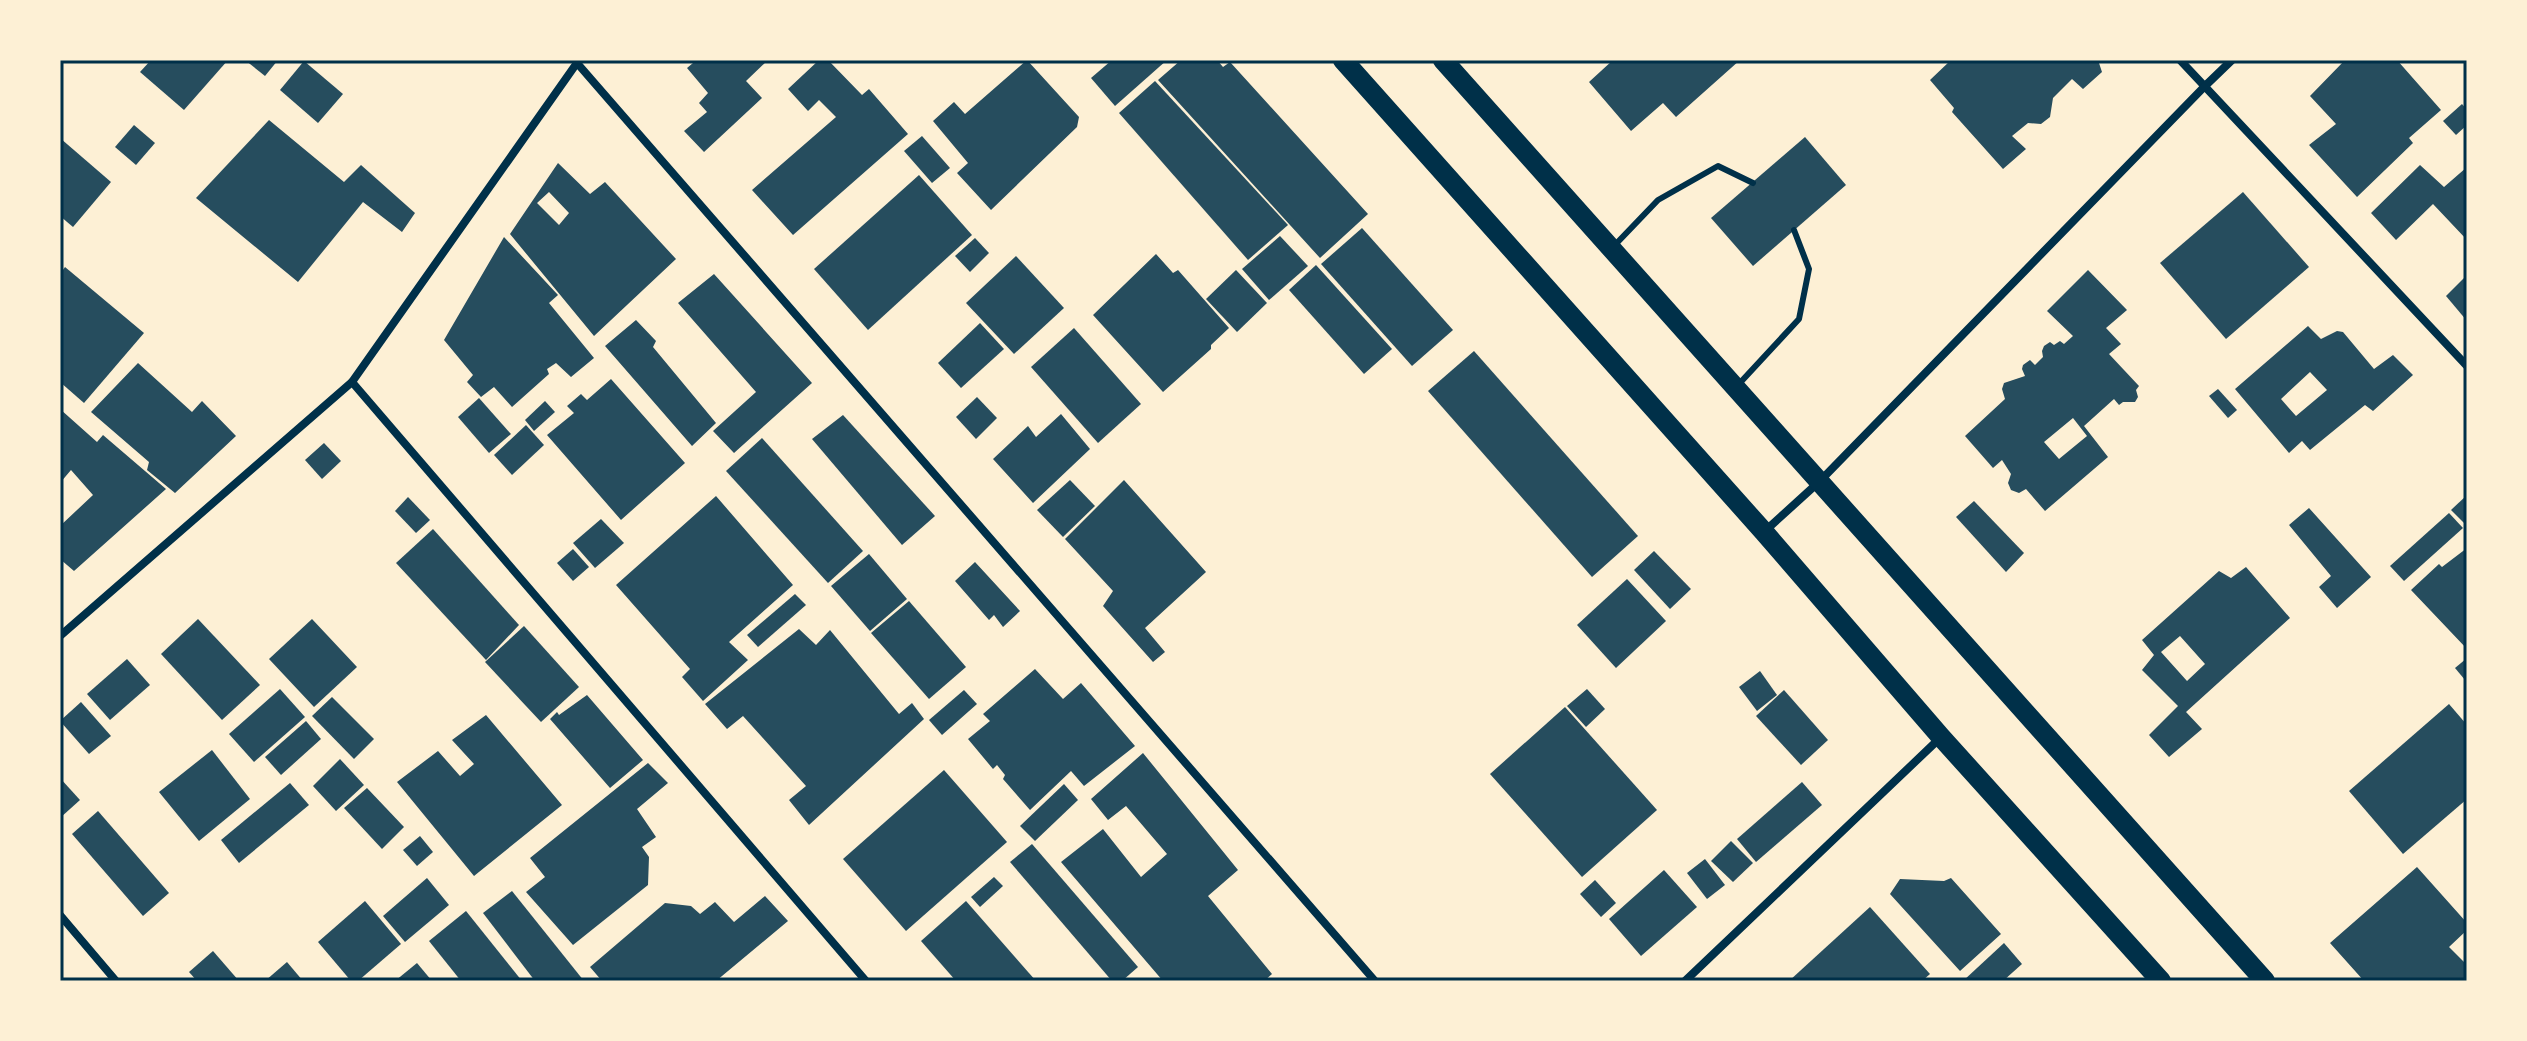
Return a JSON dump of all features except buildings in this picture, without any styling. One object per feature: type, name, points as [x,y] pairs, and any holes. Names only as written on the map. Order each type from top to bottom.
[{"type":"main road","points":[[1343,60],[1764,532],[1941,737],[2161,981]]},
{"type":"main road","points":[[1443,60],[2265,981]]},
{"type":"street","points":[[2180,60],[2467,366]]},
{"type":"street","points":[[1764,532],[1820,481],[2232,60]]},
{"type":"street","points":[[60,636],[352,382],[578,61],[1375,981]]},
{"type":"street","points":[[352,382],[866,981]]},
{"type":"street","points":[[1685,981],[1941,737]]},
{"type":"street","points":[[60,915],[116,981]]},
{"type":"lane","points":[[1612,248],[1658,200],[1718,166],[1753,183]]},
{"type":"lane","points":[[1736,388],[1799,319],[1809,269],[1794,230]]}]
